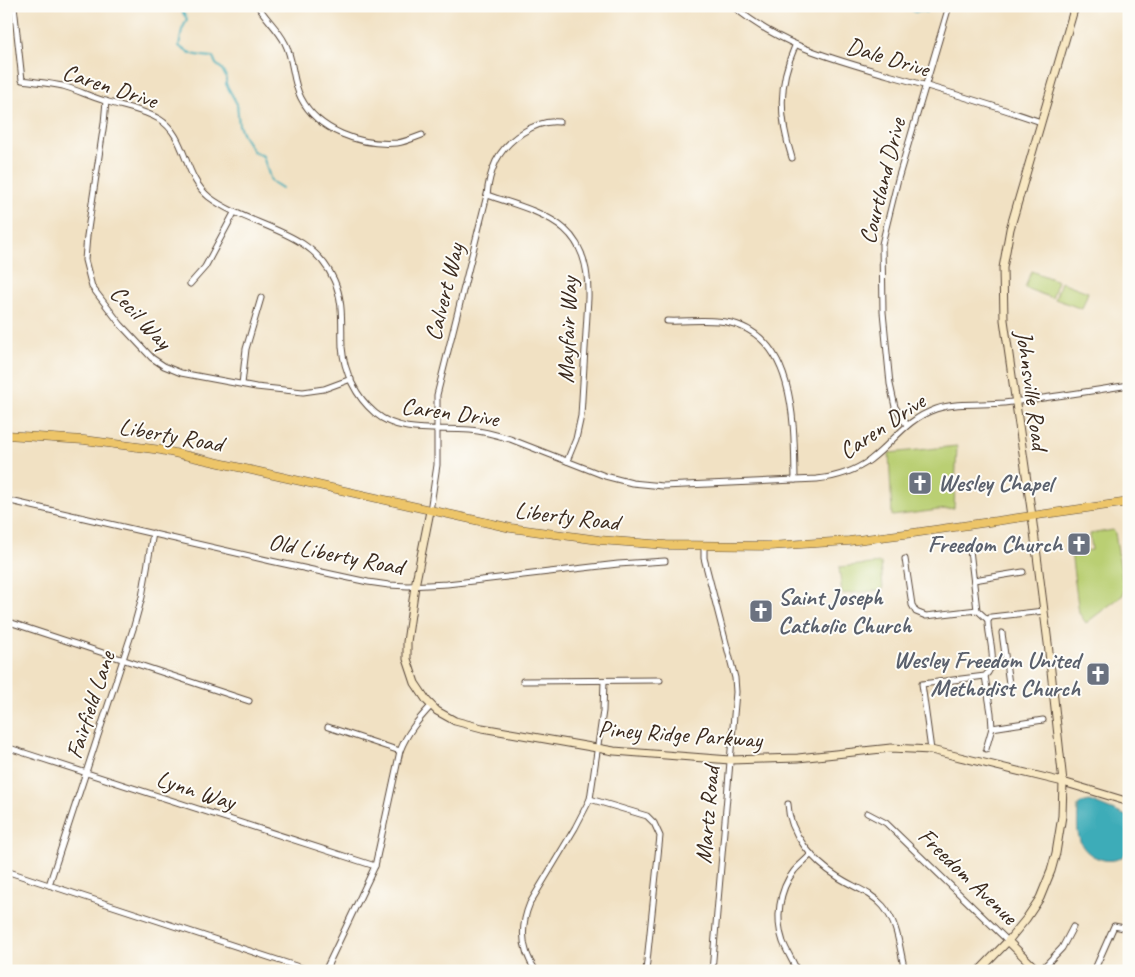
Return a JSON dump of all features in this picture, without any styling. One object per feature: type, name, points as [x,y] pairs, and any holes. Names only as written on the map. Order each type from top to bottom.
[{"type":"main road","name":"Liberty Road","points":[[6,435],[91,441],[161,450],[511,528],[634,543],[769,546],[848,541],[1129,502]]},
{"type":"street","name":"Caren Drive","points":[[14,6],[22,80],[62,86],[106,101],[135,108],[167,125],[176,137],[192,175],[201,188],[213,199],[234,212],[284,232],[299,240],[314,252],[328,268],[341,301],[343,353],[351,379],[358,394],[366,404],[386,420],[412,428],[469,430],[495,435],[610,478],[650,485],[820,479],[853,470],[874,457],[907,425],[924,414],[943,407],[1014,402],[1129,386]]},
{"type":"street","points":[[258,6],[286,43],[295,83],[301,98],[318,121],[343,134],[369,142],[399,142],[422,136]]},
{"type":"street","name":"Dale Drive","points":[[733,6],[753,22],[796,46],[834,60],[987,104],[1041,122]]},
{"type":"street","name":"Courtland Drive","points":[[907,425],[895,406],[890,384],[883,312],[882,244],[898,179],[949,6]]},
{"type":"street","name":"Johnsville Road","points":[[979,971],[1008,941],[1040,898],[1051,871],[1060,837],[1063,782],[1032,516],[1014,402],[1004,320],[1003,268],[1010,229],[1075,6]]},
{"type":"street","points":[[792,158],[783,121],[782,98],[786,70],[796,46]]},
{"type":"street","name":"Cecil Way","points":[[106,101],[85,260],[92,287],[121,326],[147,354],[159,363],[181,373],[303,392],[324,389],[351,379]]},
{"type":"street","name":"Calvert Way","points":[[430,511],[437,465],[436,403],[438,388],[487,195],[489,180],[494,165],[508,145],[532,128],[548,122],[559,122]]},
{"type":"street","name":"Mayfair Way","points":[[487,195],[530,209],[556,222],[575,241],[587,266],[588,298],[581,416],[576,439],[567,461]]},
{"type":"street","points":[[190,284],[205,267],[234,212]]},
{"type":"street","points":[[242,384],[246,349],[261,298]]},
{"type":"street","points":[[667,321],[731,323],[756,335],[771,350],[782,369],[790,403],[794,435],[795,480]]},
{"type":"street","name":"Old Liberty Road","points":[[6,500],[368,582],[389,585],[447,584],[665,561]]},
{"type":"street","name":"Piney Ridge Parkway","points":[[430,511],[415,586],[407,642],[407,659],[415,684],[431,706],[446,717],[466,725],[598,749],[730,760],[798,758],[891,748],[930,750],[1063,782],[1129,802]]},
{"type":"street","name":"Fairfield Lane","points":[[49,885],[142,597],[153,533]]},
{"type":"street","name":"Martz Road","points":[[704,546],[704,558],[735,678],[712,971]]},
{"type":"street","points":[[930,750],[922,684],[985,676],[992,666],[988,620],[977,610],[970,550]]},
{"type":"street","points":[[905,559],[912,605],[916,612],[926,616],[977,610]]},
{"type":"street","points":[[974,580],[1023,572]]},
{"type":"street","points":[[988,620],[991,617],[1044,611]]},
{"type":"street","points":[[6,622],[249,701]]},
{"type":"street","points":[[1002,632],[1009,684]]},
{"type":"street","points":[[992,658],[1005,656]]},
{"type":"street","points":[[985,676],[992,728],[986,749]]},
{"type":"street","points":[[523,681],[660,680]]},
{"type":"street","points":[[536,971],[529,961],[525,949],[522,925],[530,903],[590,799],[603,711],[604,681]]},
{"type":"street","points":[[325,971],[375,866],[400,751],[413,726],[431,706]]},
{"type":"street","points":[[992,728],[1043,720]]},
{"type":"street","points":[[328,727],[400,751]]},
{"type":"street","name":"Lynn Way","points":[[6,747],[375,866]]},
{"type":"street","points":[[590,799],[647,816],[658,829],[660,836],[646,971]]},
{"type":"street","points":[[788,804],[788,814],[794,830],[811,854],[837,876],[871,896],[883,907],[897,930],[905,971]]},
{"type":"street","name":"Freedom Avenue","points":[[867,813],[886,822],[1039,971]]},
{"type":"street","points":[[797,971],[781,935],[780,907],[789,878],[811,854]]},
{"type":"street","points":[[6,871],[311,971]]},
{"type":"street","points":[[1094,971],[1114,926],[1129,929]]},
{"type":"street","points":[[1039,971],[1062,948],[1074,927]]},
{"type":"green space","points":[[1031,271],[1058,281],[1052,298],[1025,288]]},
{"type":"green space","points":[[1061,282],[1088,292],[1082,309],[1055,299]]},
{"type":"green space","points":[[957,446],[954,508],[892,516],[889,453]]},
{"type":"green space","points":[[1113,530],[1124,591],[1123,595],[1086,623],[1079,613],[1071,552],[1092,550],[1090,534]]},
{"type":"green space","points":[[881,563],[883,590],[842,594],[839,567]]},
{"type":"water","points":[[1090,801],[1129,817],[1129,848],[1125,855],[1118,859],[1103,860],[1083,848],[1079,837],[1078,806],[1081,803]]},
{"type":"waterway","points":[[174,6],[181,10],[187,19],[182,30],[179,46],[191,53],[213,57],[216,64],[222,69],[226,77],[226,84],[237,104],[239,125],[244,137],[253,151],[263,156],[271,181],[282,188]]},
{"type":"waterway","points":[[901,6],[915,12],[920,10],[927,12]]},
{"type":"place","name":"Wesley Chapel","points":[[920,483]]},
{"type":"place","name":"Freedom Church","points":[[1079,544]]},
{"type":"place","name":"Saint Joseph Catholic Church","points":[[761,611]]},
{"type":"place","name":"Wesley Freedom United Methodist Church","points":[[1098,674]]}]
